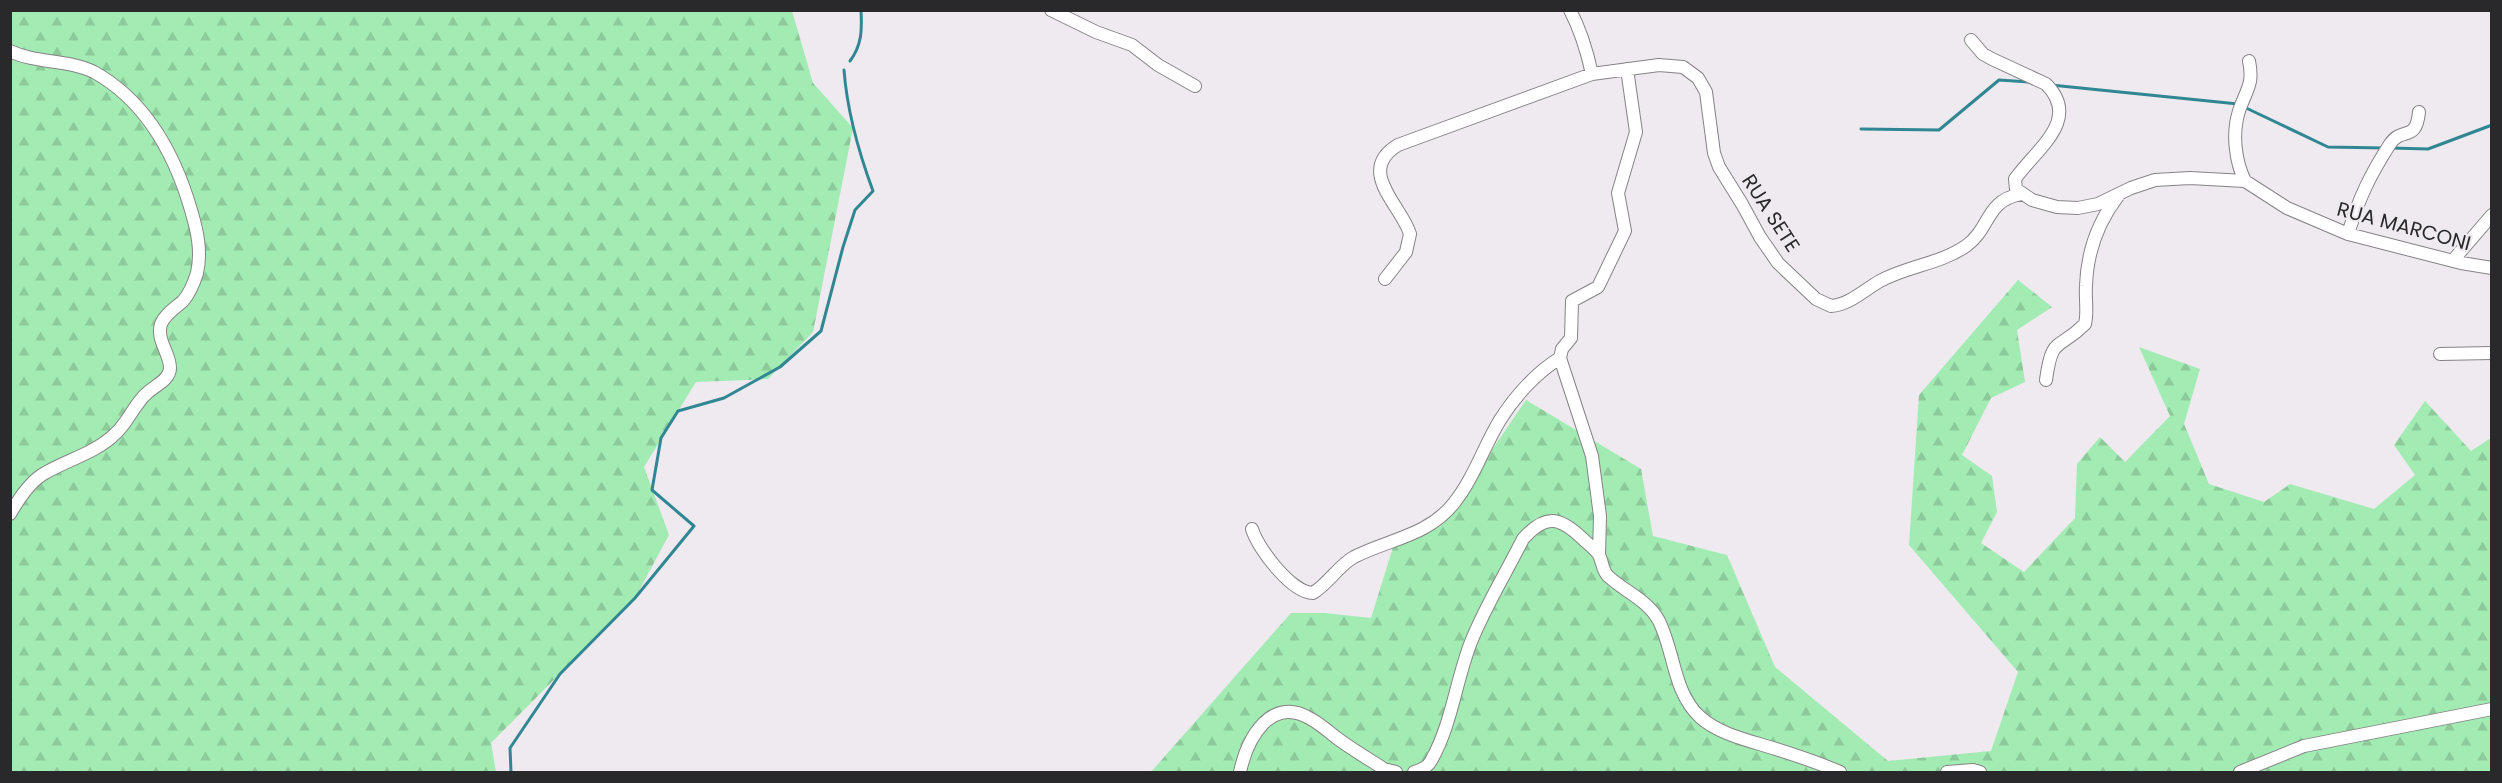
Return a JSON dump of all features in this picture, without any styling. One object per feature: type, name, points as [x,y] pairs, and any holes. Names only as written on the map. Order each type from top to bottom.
[{"type":"street","points":[[1051,10],[1096,32],[1132,45],[1158,65],[1195,86]]},
{"type":"street","points":[[1570,10],[1578,26],[1592,74]]},
{"type":"street","points":[[1971,40],[1983,54],[2046,84],[2060,105],[2060,115],[2054,132],[2015,179],[2016,189],[2021,194],[2032,200],[2057,207],[2078,208],[2098,204],[2138,185],[2168,178],[2245,181],[2238,165],[2236,136],[2239,110],[2251,85],[2249,61]]},
{"type":"street","points":[[10,51],[25,57],[84,68],[111,84],[134,104],[153,126],[173,157],[194,220],[199,252],[196,274],[189,292],[161,326],[161,338],[170,364],[167,377],[140,400],[118,432],[106,443],[40,476],[10,514]]},
{"type":"street","name":"RUA SETE","points":[[1385,279],[1406,252],[1410,234],[1381,182],[1381,171],[1388,151],[1398,145],[1592,74],[1627,69],[1675,65],[1692,72],[1698,78],[1706,92],[1714,153],[1723,175],[1778,263],[1816,299],[1831,306],[1846,302],[1881,280],[1958,250],[1974,238],[2002,200],[2021,194]]},
{"type":"street","points":[[1627,69],[1636,132],[1618,193],[1625,231],[1598,287],[1572,302],[1571,338],[1562,349],[1560,358],[1592,456],[1600,516],[1599,555],[1606,573],[1653,612],[1666,640],[1683,694],[1698,716],[1707,723],[1733,735],[1840,772]]},
{"type":"street","points":[[2348,234],[2366,182],[2394,139],[2411,133],[2417,128],[2419,112]]},
{"type":"street","name":"RUA MARCONI","points":[[2245,181],[2287,208],[2348,234],[2492,268]]},
{"type":"street","points":[[2046,380],[2050,354],[2054,348],[2085,324],[2086,276],[2090,252],[2102,219],[2119,195]]},
{"type":"street","points":[[2454,259],[2492,215]]},
{"type":"street","points":[[2440,354],[2492,353]]},
{"type":"street","points":[[1252,529],[1259,546],[1280,570],[1298,588],[1314,593],[1354,557],[1413,534],[1436,520],[1454,504],[1500,420],[1543,369],[1560,358]]},
{"type":"street","points":[[1414,772],[1425,768],[1431,762],[1447,722],[1472,640],[1523,539],[1534,527],[1544,522],[1564,522],[1599,555]]},
{"type":"street","points":[[2240,772],[2304,746],[2492,710]]},
{"type":"street","points":[[1240,772],[1246,750],[1260,727],[1275,715],[1292,713],[1310,718],[1384,769],[1396,772]]},
{"type":"street","points":[[1947,772],[1973,770],[1980,772]]},
{"type":"green space","points":[[10,11],[792,11],[813,83],[853,128],[813,332],[768,379],[696,382],[644,467],[669,535],[635,598],[491,743],[496,772],[11,772]]},
{"type":"green space","points":[[2018,280],[2052,307],[2017,330],[2025,382],[1991,398],[1962,455],[1992,476],[1997,512],[1981,543],[2024,572],[2075,518],[2077,464],[2100,437],[2125,462],[2170,416],[2139,347],[2200,369],[2184,424],[2209,484],[2264,502],[2290,484],[2374,509],[2415,475],[2394,445],[2425,401],[2471,451],[2491,438],[2491,772],[1151,772],[1291,613],[1325,613],[1371,618],[1394,544],[1440,526],[1526,400],[1641,469],[1653,536],[1727,555],[1775,667],[1888,761],[1991,751],[2018,672],[1909,545],[1919,395]]},
{"type":"waterway","points":[[850,61],[857,49],[860,37],[861,10]]},
{"type":"waterway","points":[[511,772],[510,748],[560,674],[635,598],[694,526],[652,490],[661,438],[678,411],[724,398],[780,367],[821,331],[855,210],[873,191],[854,132],[844,70]]},
{"type":"waterway","points":[[1861,129],[1939,130],[1999,80],[2029,82]]},
{"type":"waterway","points":[[2051,85],[2238,104]]},
{"type":"waterway","points":[[2244,107],[2328,147],[2384,148]]},
{"type":"waterway","points":[[2391,148],[2428,149],[2492,125]]}]
